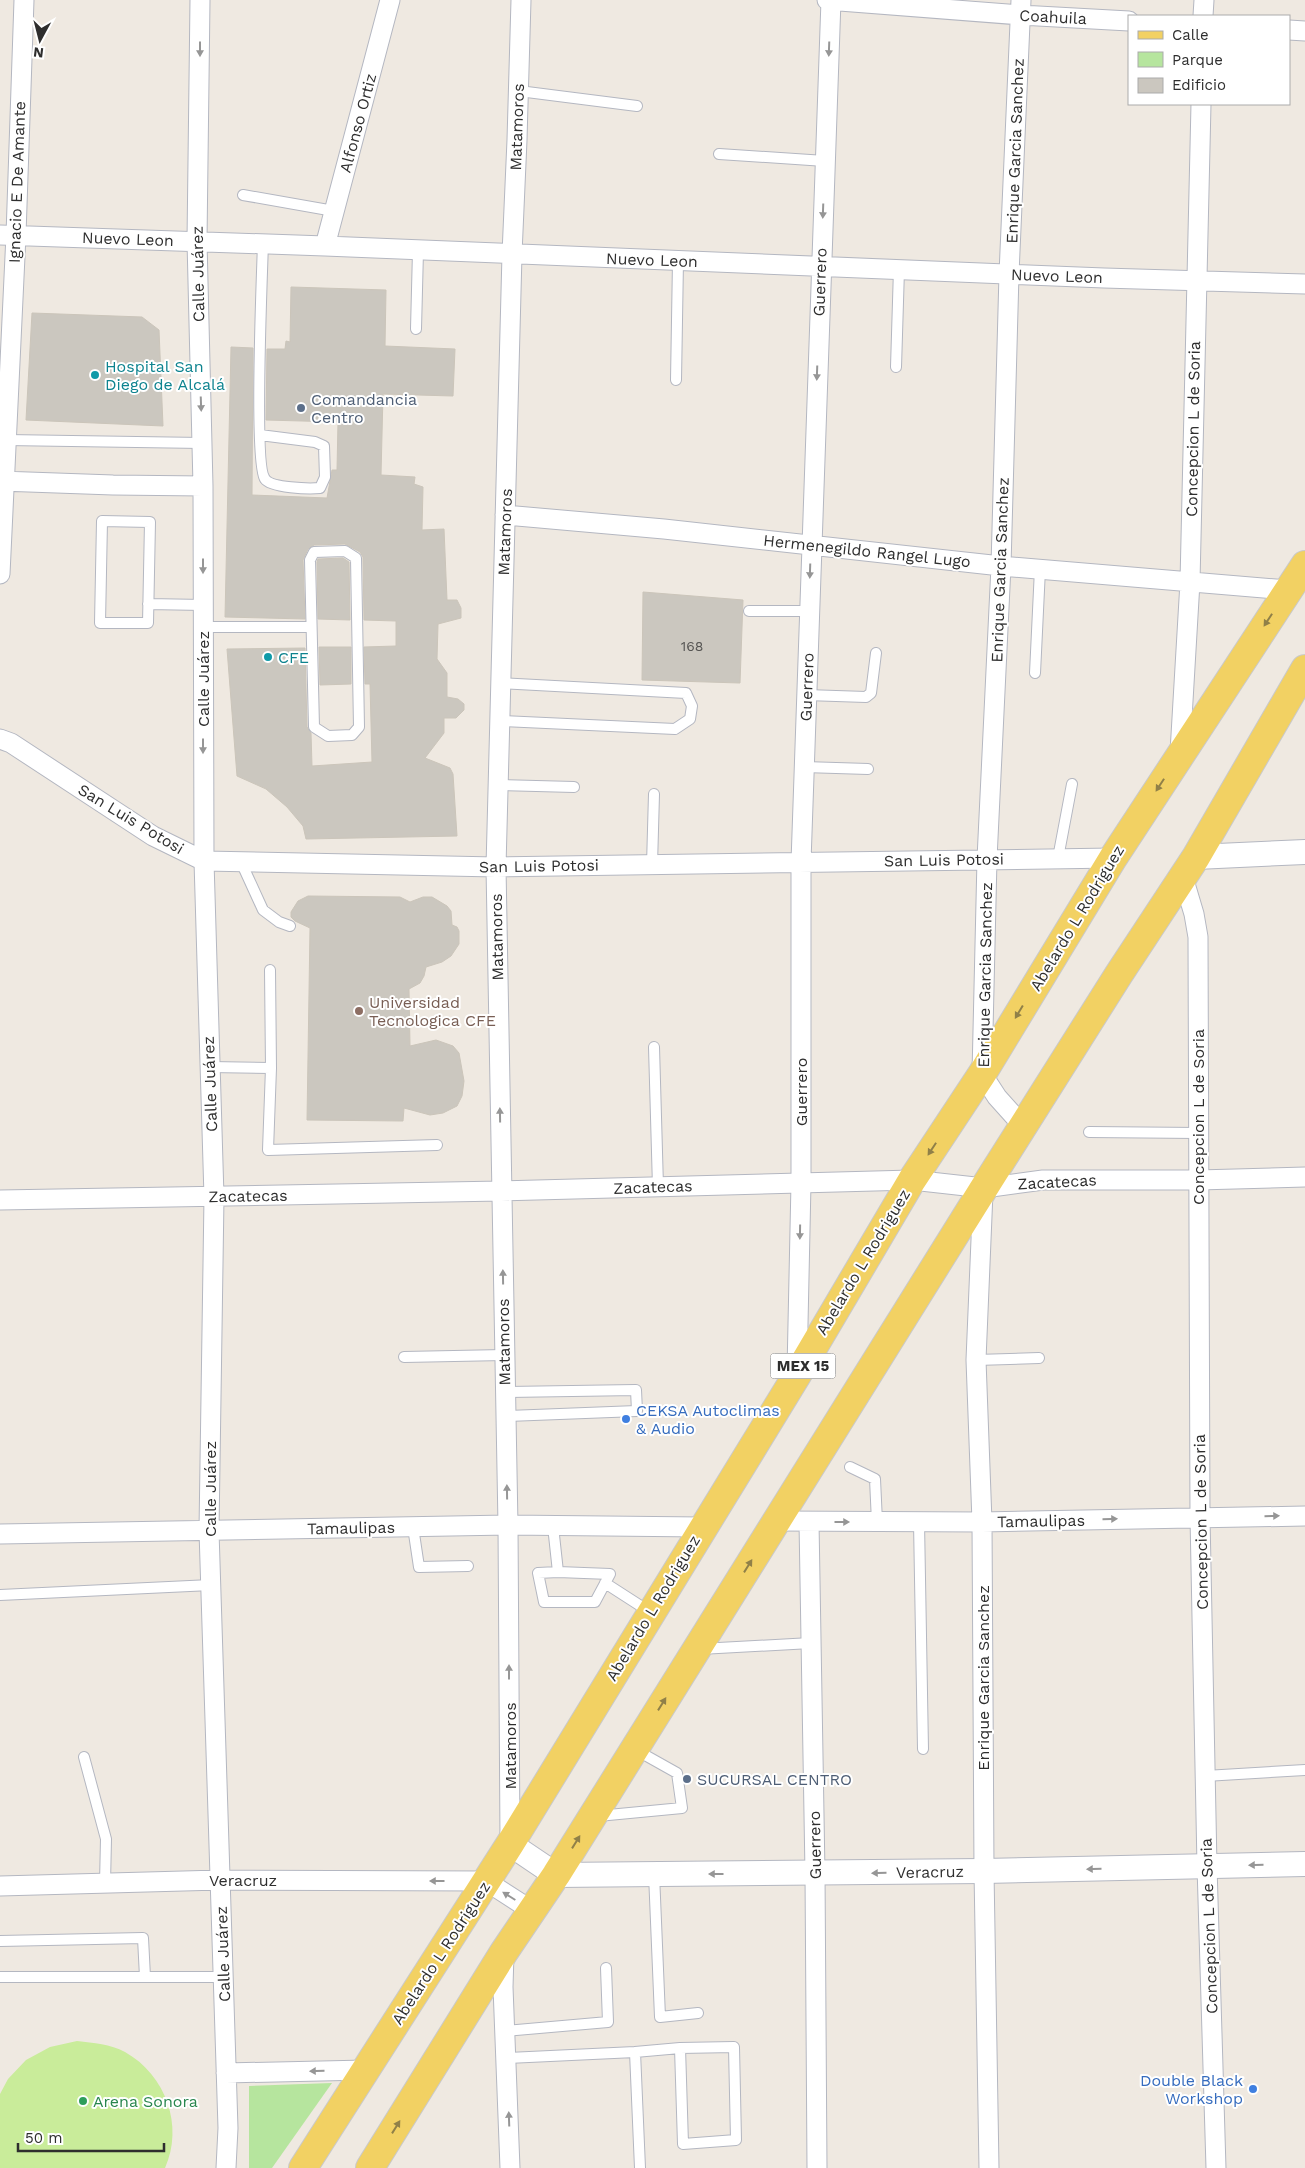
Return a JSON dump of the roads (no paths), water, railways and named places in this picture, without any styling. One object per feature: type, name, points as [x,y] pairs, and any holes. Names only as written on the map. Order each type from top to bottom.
[{"type":"main road","name":"Abelardo L Rodriguez","points":[[303,2168],[510,1844],[797,1374],[912,1180],[982,1074],[1113,858],[1305,565]]},
{"type":"main road","points":[[370,2168],[504,1952],[556,1875],[1023,1126],[1119,974],[1190,867],[1305,669]]},
{"type":"street","name":"Ignacio E De Amante","points":[[0,574],[2,481],[6,440],[8,235],[24,0]]},
{"type":"street","name":"Calle Juárez","points":[[200,0],[197,241],[203,486],[204,861],[214,1197],[209,1531],[228,2167]]},
{"type":"street","name":"Alfonso Ortiz","points":[[325,246],[390,0]]},
{"type":"street","name":"Matamoros","points":[[510,1844],[508,1525],[496,867],[512,254],[521,0]]},
{"type":"street","name":"Coahuila","points":[[830,0],[1021,8],[1128,21]]},
{"type":"street","name":"Guerrero","points":[[797,1374],[801,1183],[801,862],[830,0]]},
{"type":"street","points":[[1203,15],[1204,0]]},
{"type":"street","name":"Enrique Garcia Sanchez","points":[[1021,8],[1009,274],[1001,566],[987,859],[982,1074],[996,1097],[1023,1126]]},
{"type":"street","points":[[1290,30],[1305,31]]},
{"type":"street","name":"Concepcion L de Soria","points":[[1180,754],[1190,582],[1200,105]]},
{"type":"street","name":"Nuevo Leon","points":[[8,235],[262,243],[418,251],[1305,284]]},
{"type":"street","points":[[2,481],[203,486]]},
{"type":"street","name":"Hermenegildo Rangel Lugo","points":[[505,516],[811,544],[1001,566],[1288,590]]},
{"type":"street","name":"San Luis Potosi","points":[[0,739],[11,743],[153,836],[204,861],[496,867],[1113,858]]},
{"type":"street","points":[[1190,867],[1305,852]]},
{"type":"street","name":"Concepcion L de Soria","points":[[1190,867],[1198,936],[1200,1517],[1207,1866],[1216,2168]]},
{"type":"street","name":"Zacatecas","points":[[0,1200],[501,1191],[912,1180],[984,1188],[1043,1180],[1198,1180],[1305,1177]]},
{"type":"street","name":"Enrique Garcia Sanchez","points":[[984,1188],[976,1360],[982,1522],[984,1871],[989,2168]]},
{"type":"street","name":"Tamaulipas","points":[[776,1522],[982,1522],[1305,1516]]},
{"type":"street","name":"Guerrero","points":[[809,1522],[815,1873],[817,2168]]},
{"type":"street","name":"Tamaulipas","points":[[0,1534],[508,1525],[702,1527]]},
{"type":"street","points":[[510,1844],[556,1875]]},
{"type":"street","name":"Veracruz","points":[[556,1875],[984,1871],[1305,1864]]},
{"type":"street","name":"Veracruz","points":[[0,1886],[220,1880],[486,1881]]},
{"type":"street","points":[[486,1881],[532,1910]]},
{"type":"street","points":[[504,1952],[510,2168]]},
{"type":"street","points":[[226,2073],[366,2070]]},
{"type":"lane","points":[[519,90],[637,106]]},
{"type":"lane","points":[[719,154],[825,162]]},
{"type":"lane","points":[[244,195],[334,211]]},
{"type":"lane","points":[[260,435],[315,442],[324,446],[325,477],[320,488],[287,486],[267,482],[263,476],[260,464],[260,435],[262,243]]},
{"type":"lane","points":[[416,329],[418,251]]},
{"type":"lane","points":[[676,380],[678,261]]},
{"type":"lane","points":[[896,367],[899,269]]},
{"type":"lane","points":[[6,440],[202,443]]},
{"type":"lane","points":[[102,521],[150,522],[148,604],[148,623],[100,623],[102,521]]},
{"type":"lane","points":[[314,552],[345,552],[356,558],[359,727],[352,736],[328,736],[314,727],[311,627],[310,560],[314,552]]},
{"type":"lane","points":[[1036,672],[1040,569]]},
{"type":"lane","points":[[148,604],[203,605]]},
{"type":"lane","points":[[749,611],[809,611]]},
{"type":"lane","points":[[203,627],[311,627]]},
{"type":"lane","points":[[806,695],[866,696],[872,693],[876,653]]},
{"type":"lane","points":[[500,683],[686,693],[692,706],[690,719],[675,729],[500,721]]},
{"type":"lane","points":[[804,767],[868,769]]},
{"type":"lane","points":[[1058,858],[1072,784]]},
{"type":"lane","points":[[498,785],[574,787]]},
{"type":"lane","points":[[652,865],[654,794]]},
{"type":"lane","points":[[241,862],[262,910],[279,922],[290,926]]},
{"type":"lane","points":[[270,970],[268,1150],[437,1145]]},
{"type":"lane","points":[[654,1047],[658,1187]]},
{"type":"lane","points":[[210,1067],[270,1068]]},
{"type":"lane","points":[[1089,1132],[1198,1132]]},
{"type":"lane","points":[[404,1357],[504,1355]]},
{"type":"lane","points":[[976,1360],[1039,1358]]},
{"type":"lane","points":[[505,1392],[636,1390],[637,1410],[505,1416]]},
{"type":"lane","points":[[850,1467],[875,1479],[877,1522]]},
{"type":"lane","points":[[919,1522],[923,1749]]},
{"type":"lane","points":[[553,1526],[558,1572]]},
{"type":"lane","points":[[413,1527],[419,1567],[468,1566]]},
{"type":"lane","points":[[558,1572],[610,1574],[596,1602],[544,1602],[538,1573],[558,1572]]},
{"type":"lane","points":[[605,1583],[651,1612]]},
{"type":"lane","points":[[0,1595],[211,1585]]},
{"type":"lane","points":[[697,1649],[811,1643]]},
{"type":"lane","points":[[592,1817],[682,1808],[677,1773],[634,1749]]},
{"type":"lane","points":[[84,1758],[106,1839],[105,1883]]},
{"type":"lane","points":[[1205,1776],[1305,1770]]},
{"type":"lane","points":[[654,1874],[660,2017],[698,2013]]},
{"type":"lane","points":[[0,1941],[143,1938],[144,1977]]},
{"type":"lane","points":[[505,2031],[608,2022],[606,1968]]},
{"type":"lane","points":[[0,1977],[223,1977]]},
{"type":"lane","points":[[506,2058],[680,2048],[734,2047],[736,2140],[683,2144],[680,2048]]},
{"type":"lane","points":[[635,2052],[640,2168]]},
{"type":"place","name":"Hospital San Diego de Alcalá","points":[[95,375]]},
{"type":"place","name":"Comandancia Centro","points":[[301,408]]},
{"type":"place","name":"CFE","points":[[268,657]]},
{"type":"place","name":"Universidad Tecnologica CFE","points":[[359,1011]]},
{"type":"place","name":"CEKSA Autoclimas & Audio","points":[[626,1419]]},
{"type":"place","name":"SUCURSAL CENTRO","points":[[687,1779]]},
{"type":"place","name":"Double Black Workshop","points":[[1253,2089]]},
{"type":"place","name":"Arena Sonora","points":[[83,2101]]}]
